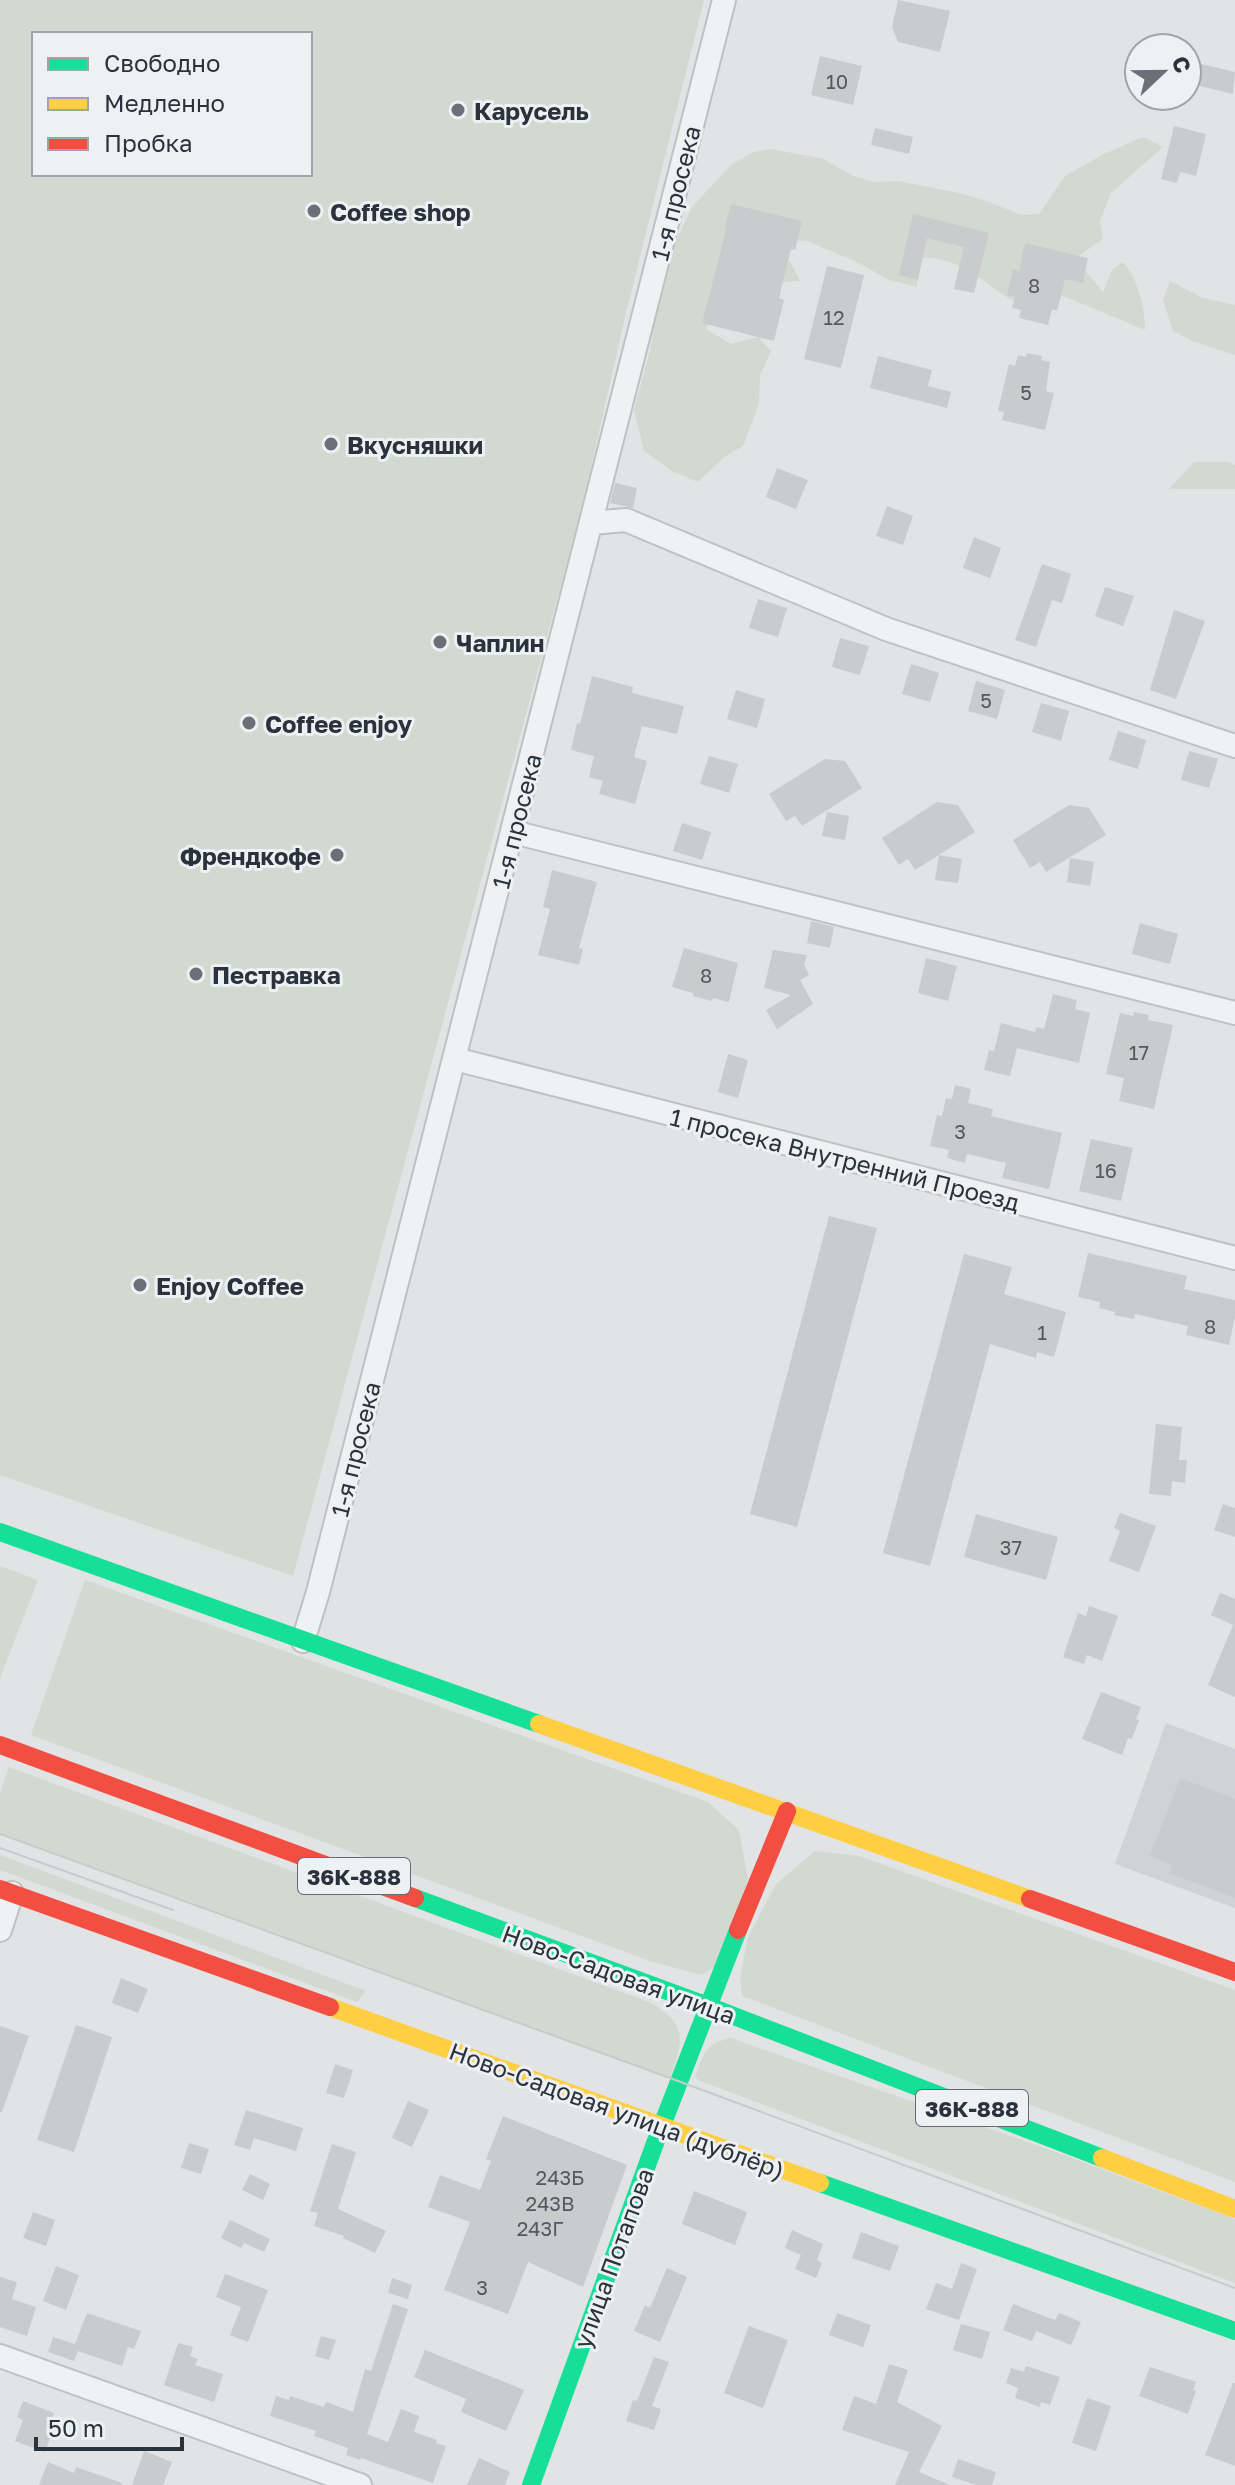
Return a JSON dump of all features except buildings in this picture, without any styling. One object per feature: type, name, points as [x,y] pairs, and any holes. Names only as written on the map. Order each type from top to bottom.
[{"type":"main road","points":[[0,1532],[1235,1972]]},
{"type":"main road","name":"Ново-Садовая улица","points":[[0,1745],[708,2006],[1235,2209]]},
{"type":"main road","name":"улица Потапова","points":[[531,2485],[661,2126],[747,1904],[787,1811]]},
{"type":"main road","name":"Ново-Садовая улица (дублёр)","points":[[6,1891],[1235,2331]]},
{"type":"street","name":"1-я просека","points":[[303,1641],[455,1059],[724,0]]},
{"type":"street","points":[[591,523],[626,520],[886,629],[1235,746]]},
{"type":"street","points":[[513,832],[1235,1013]]},
{"type":"street","name":"1 просека Внутренний Проезд","points":[[455,1059],[1235,1258]]},
{"type":"street","points":[[0,1930],[6,1891]]},
{"type":"street","points":[[0,2356],[360,2485]]},
{"type":"shaded area","points":[[0,0],[704,0],[625,317],[582,507],[293,1576],[0,1475]]},
{"type":"shaded area","points":[[1143,137],[1163,147],[1111,193],[1100,221],[1103,239],[1080,255],[1081,266],[1103,292],[1112,270],[1123,262],[1140,294],[1145,330],[1049,290],[1013,301],[968,270],[945,260],[917,258],[917,287],[889,280],[857,262],[807,241],[760,238],[791,263],[800,281],[756,284],[722,293],[706,329],[731,344],[758,337],[771,351],[760,375],[759,404],[743,446],[724,457],[698,482],[672,471],[644,451],[634,410],[650,351],[664,266],[692,207],[732,164],[754,152],[770,149],[821,158],[854,176],[873,182],[898,181],[959,193],[1021,215],[1039,214],[1065,176]]},
{"type":"shaded area","points":[[1170,281],[1203,298],[1235,305],[1235,355],[1173,331],[1163,300]]},
{"type":"shaded area","points":[[1194,462],[1228,462],[1235,465],[1235,489],[1169,489]]},
{"type":"shaded area","points":[[0,1566],[38,1580],[0,1678]]},
{"type":"shaded area","points":[[85,1580],[708,1802],[739,1830],[748,1878],[726,1959],[702,1975],[653,1962],[31,1735]]},
{"type":"shaded area","points":[[1166,1723],[1235,1749],[1235,1908],[1115,1864]]},
{"type":"shaded area","points":[[9,1767],[649,2002],[677,2026],[680,2043],[670,2078],[0,1834],[0,1794]]},
{"type":"shaded area","points":[[815,1851],[859,1856],[1235,1990],[1235,2182],[742,1996],[740,1978],[748,1937],[776,1884]]},
{"type":"shaded area","points":[[0,1855],[366,1991],[357,2002],[0,1870]]},
{"type":"shaded area","points":[[731,2038],[1067,2156],[1235,2219],[1235,2283],[698,2080],[695,2076],[707,2051],[716,2043]]},
{"type":"tram line","points":[[0,1834],[1235,2288]]},
{"type":"tram line","points":[[0,1848],[173,1910]]},
{"type":"traffic: fast","points":[[0,1532],[539,1724]]},
{"type":"traffic: fast","points":[[415,1898],[708,2006],[1102,2158]]},
{"type":"traffic: fast","points":[[531,2485],[654,2146],[738,1930]]},
{"type":"traffic: fast","points":[[820,2183],[1235,2331]]},
{"type":"traffic: slow","points":[[539,1724],[1030,1899]]},
{"type":"traffic: slow","points":[[330,2007],[820,2183]]},
{"type":"traffic: slow","points":[[1102,2158],[1235,2209]]},
{"type":"traffic: jam","points":[[0,1745],[415,1898]]},
{"type":"traffic: jam","points":[[738,1930],[787,1811]]},
{"type":"traffic: jam","points":[[0,1889],[330,2007]]},
{"type":"traffic: jam","points":[[1030,1899],[1235,1972]]},
{"type":"place","name":"Карусель","points":[[458,110]]},
{"type":"place","name":"Coffee shop","points":[[314,211]]},
{"type":"place","name":"Вкусняшки","points":[[331,444]]},
{"type":"place","name":"Чаплин","points":[[440,642]]},
{"type":"place","name":"Coffee enjoy","points":[[249,723]]},
{"type":"place","name":"Френдкофе","points":[[337,855]]},
{"type":"place","name":"Пестравка","points":[[196,974]]},
{"type":"place","name":"Enjoy Coffee","points":[[140,1285]]}]
